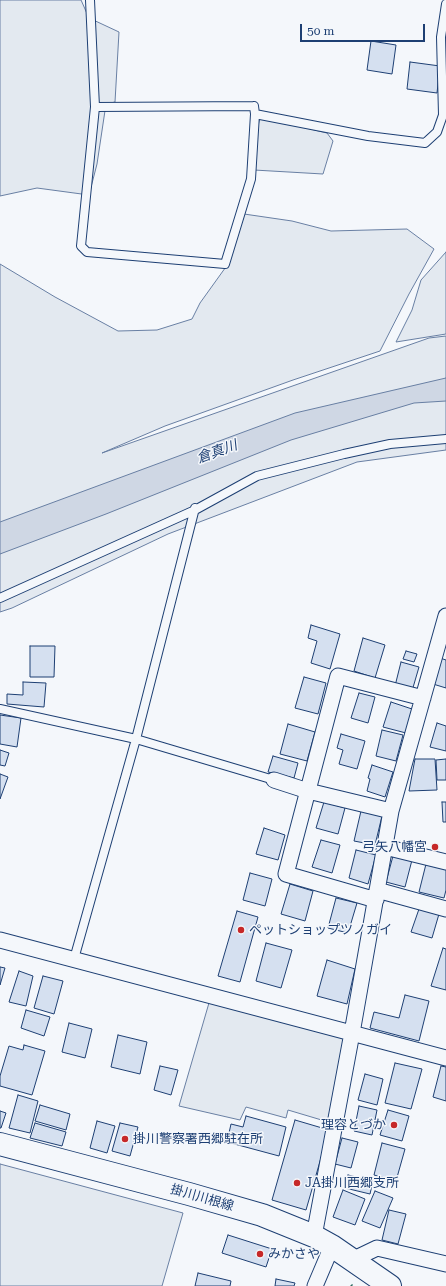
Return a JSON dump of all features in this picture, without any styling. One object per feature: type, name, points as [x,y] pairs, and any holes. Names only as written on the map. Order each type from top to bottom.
[{"type":"main road","name":"掛川川根線","points":[[0,1144],[262,1215],[323,1241],[390,1286]]},
{"type":"street","points":[[315,1286],[323,1241],[352,1033],[391,811],[445,625]]},
{"type":"street","points":[[423,698],[338,676],[286,874],[446,909]]},
{"type":"street","points":[[274,780],[391,811]]},
{"type":"street","points":[[385,847],[446,862]]},
{"type":"street","points":[[0,940],[446,1058]]},
{"type":"street","points":[[352,1260],[377,1248],[446,1264]]},
{"type":"lane","points":[[90,0],[95,107],[81,246],[87,252],[225,264],[251,178],[255,114],[254,106],[95,107]]},
{"type":"lane","points":[[255,114],[368,136],[425,143],[438,132],[443,114],[441,37],[446,4]]},
{"type":"lane","points":[[0,598],[195,509],[257,476],[390,444],[446,439]]},
{"type":"lane","points":[[74,959],[136,740],[195,509]]},
{"type":"lane","points":[[0,709],[136,740],[274,780]]},
{"type":"shaded area","points":[[0,0],[81,0],[89,18],[119,32],[115,102],[106,104],[97,164],[89,195],[37,188],[0,196]]},
{"type":"shaded area","points":[[260,117],[327,133],[333,141],[323,174],[254,170],[253,149]]},
{"type":"shaded area","points":[[244,214],[292,221],[331,231],[407,229],[434,249],[380,351],[293,380],[165,426],[102,453],[429,338],[446,336],[446,450],[357,462],[168,534],[12,608],[0,612],[0,264],[55,297],[118,331],[157,330],[192,319],[200,303],[228,264]]},
{"type":"shaded area","points":[[446,252],[446,334],[396,342],[412,310],[421,280]]},
{"type":"shaded area","points":[[211,996],[352,1033],[335,1124],[288,1110],[286,1118],[246,1107],[240,1120],[179,1106]]},
{"type":"shaded area","points":[[0,1164],[183,1213],[162,1286],[0,1286]]},
{"type":"water","name":"倉真川","points":[[446,378],[446,401],[414,403],[291,440],[106,514],[0,554],[0,522],[295,413]]},
{"type":"building","points":[[371,41],[396,45],[392,74],[367,70]]},
{"type":"building","points":[[410,62],[440,66],[437,93],[407,89]]},
{"type":"building","points":[[311,625],[340,634],[330,669],[311,663],[317,641],[308,638]]},
{"type":"building","points":[[363,638],[385,645],[375,678],[354,671]]},
{"type":"building","points":[[30,646],[55,646],[54,677],[30,677]]},
{"type":"building","points":[[406,651],[417,654],[414,662],[403,659]]},
{"type":"building","points":[[440,658],[446,660],[446,688],[433,684]]},
{"type":"building","points":[[401,662],[419,667],[412,691],[395,686]]},
{"type":"building","points":[[304,677],[326,683],[318,714],[295,708]]},
{"type":"building","points":[[23,682],[46,683],[44,707],[7,704],[7,694],[23,695]]},
{"type":"building","points":[[359,693],[375,697],[368,723],[351,718]]},
{"type":"building","points":[[391,702],[412,709],[406,733],[383,727]]},
{"type":"building","points":[[0,715],[21,718],[17,747],[0,744]]},
{"type":"building","points":[[437,723],[446,726],[446,751],[430,747]]},
{"type":"building","points":[[288,724],[315,732],[307,761],[280,754]]},
{"type":"building","points":[[382,730],[403,735],[396,761],[376,756]]},
{"type":"building","points":[[341,734],[365,741],[357,769],[339,764],[343,750],[337,748]]},
{"type":"building","points":[[0,750],[9,753],[5,766],[0,765]]},
{"type":"building","points":[[273,756],[298,763],[294,778],[268,772]]},
{"type":"building","points":[[415,759],[435,759],[437,790],[409,791]]},
{"type":"building","points":[[446,759],[446,780],[437,780],[436,760]]},
{"type":"building","points":[[372,765],[393,772],[385,797],[367,791],[370,779],[368,778]]},
{"type":"building","points":[[0,774],[8,777],[0,799]]},
{"type":"building","points":[[324,802],[345,808],[338,834],[316,828]]},
{"type":"building","points":[[442,802],[446,802],[446,822],[443,822]]},
{"type":"building","points":[[361,811],[382,816],[375,845],[354,841]]},
{"type":"building","points":[[264,828],[285,835],[278,860],[256,854]]},
{"type":"building","points":[[321,840],[340,845],[332,873],[312,867]]},
{"type":"building","points":[[356,850],[376,855],[368,884],[349,878]]},
{"type":"building","points":[[393,856],[412,860],[405,887],[386,882]]},
{"type":"building","points":[[426,864],[446,869],[446,890],[444,898],[419,892]]},
{"type":"building","points":[[250,873],[272,879],[265,906],[243,900]]},
{"type":"building","points":[[290,884],[313,891],[305,921],[281,914]]},
{"type":"building","points":[[336,898],[357,903],[348,933],[328,928]]},
{"type":"building","points":[[419,909],[439,914],[432,938],[411,932]]},
{"type":"building","points":[[237,911],[258,917],[240,982],[218,976]]},
{"type":"building","points":[[266,943],[292,950],[281,988],[256,981]]},
{"type":"building","points":[[443,948],[446,949],[446,990],[431,986]]},
{"type":"building","points":[[327,960],[355,969],[347,1004],[317,996]]},
{"type":"building","points":[[0,967],[5,968],[0,985]]},
{"type":"building","points":[[19,971],[33,976],[26,1006],[9,1002]]},
{"type":"building","points":[[43,976],[63,981],[54,1014],[34,1008]]},
{"type":"building","points":[[405,995],[429,1001],[419,1041],[370,1028],[374,1012],[399,1018]]},
{"type":"building","points":[[26,1010],[50,1017],[44,1036],[21,1028]]},
{"type":"building","points":[[69,1023],[92,1029],[85,1058],[62,1052]]},
{"type":"building","points":[[118,1035],[147,1042],[140,1074],[111,1067]]},
{"type":"building","points":[[24,1045],[45,1051],[32,1095],[0,1086],[0,1076],[9,1046],[23,1050]]},
{"type":"building","points":[[395,1063],[422,1069],[411,1109],[385,1103]]},
{"type":"building","points":[[160,1066],[178,1070],[171,1095],[154,1090]]},
{"type":"building","points":[[441,1066],[446,1067],[446,1101],[433,1097]]},
{"type":"building","points":[[365,1074],[383,1079],[377,1105],[358,1100]]},
{"type":"building","points":[[18,1095],[38,1101],[30,1133],[9,1128]]},
{"type":"building","points":[[40,1105],[70,1114],[66,1130],[35,1121]]},
{"type":"building","points":[[359,1106],[377,1110],[372,1135],[354,1131]]},
{"type":"building","points":[[388,1110],[409,1116],[402,1141],[380,1135]]},
{"type":"building","points":[[0,1111],[6,1113],[1,1128],[0,1128]]},
{"type":"building","points":[[246,1116],[286,1127],[279,1156],[227,1142],[231,1124],[243,1127]]},
{"type":"building","points":[[295,1120],[329,1130],[306,1210],[272,1200]]},
{"type":"building","points":[[97,1121],[115,1126],[107,1153],[90,1148]]},
{"type":"building","points":[[35,1123],[66,1132],[62,1146],[30,1138]]},
{"type":"building","name":"掛川警察署西郷駐在所","points":[[120,1123],[138,1127],[130,1156],[112,1151]]},
{"type":"building","points":[[342,1138],[358,1142],[351,1168],[335,1164]]},
{"type":"building","points":[[382,1143],[405,1149],[396,1181],[374,1175]]},
{"type":"building","points":[[348,1175],[373,1181],[370,1194],[345,1188]]},
{"type":"building","points":[[343,1190],[365,1199],[355,1225],[333,1217]]},
{"type":"building","points":[[375,1191],[393,1198],[380,1228],[362,1221]]},
{"type":"building","points":[[389,1210],[406,1214],[398,1244],[382,1240]]},
{"type":"building","points":[[228,1235],[272,1249],[266,1267],[222,1253]]},
{"type":"building","points":[[198,1273],[231,1281],[230,1286],[195,1286]]},
{"type":"building","points":[[276,1279],[295,1283],[294,1286],[275,1286]]},
{"type":"place","name":"弓矢八幡宮","points":[[435,847]]},
{"type":"place","name":"ペットショップツノガイ","points":[[241,930]]},
{"type":"place","name":"理容とづか","points":[[394,1125]]},
{"type":"place","name":"掛川警察署西郷駐在所","points":[[125,1139]]},
{"type":"place","name":"JA掛川西郷支所","points":[[297,1183]]},
{"type":"place","name":"みかさや","points":[[260,1254]]}]
